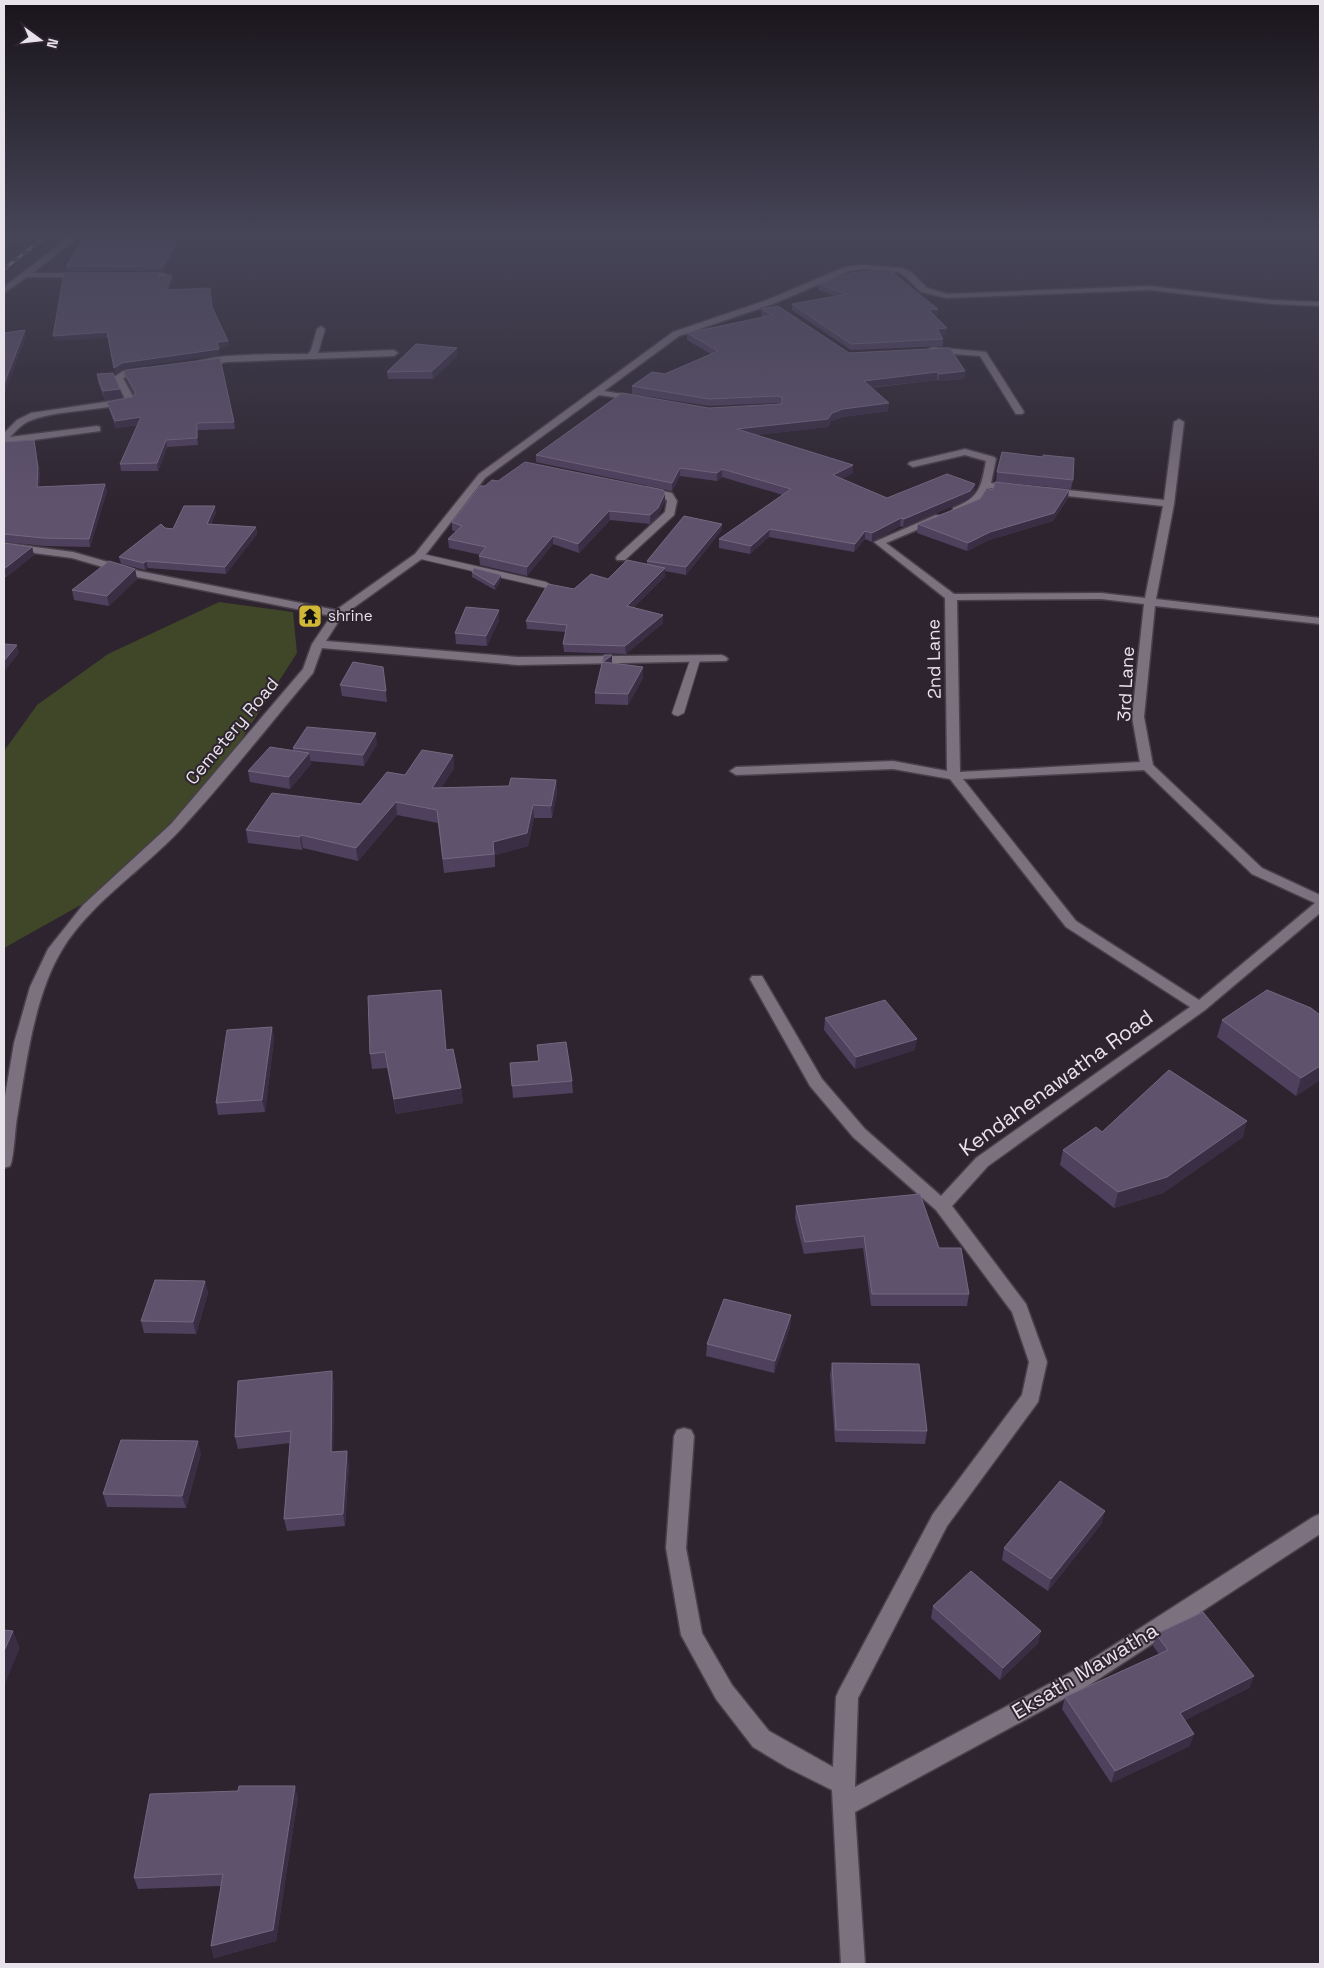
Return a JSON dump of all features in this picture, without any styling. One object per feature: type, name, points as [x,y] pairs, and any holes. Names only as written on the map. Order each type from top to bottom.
[{"type":"street","points":[[4,546],[73,555],[136,574],[338,614],[420,556],[482,476],[510,462],[597,392],[676,334],[696,328]]},
{"type":"street","points":[[311,355],[315,351],[321,329]]},
{"type":"street","points":[[920,351],[938,350],[983,354],[1019,412]]},
{"type":"street","points":[[190,364],[226,359],[394,353]]},
{"type":"street","points":[[4,440],[20,422],[34,415],[117,404],[130,400],[118,377],[126,373],[154,369]]},
{"type":"street","points":[[597,392],[644,400]]},
{"type":"street","name":"3rd Lane","points":[[1147,766],[1138,717],[1150,601],[1169,504],[1179,422]]},
{"type":"street","points":[[4,440],[97,429]]},
{"type":"street","points":[[913,464],[965,452],[991,459],[986,485],[1169,504]]},
{"type":"street","name":"2nd Lane","points":[[954,776],[950,596],[879,542],[974,503],[986,485]]},
{"type":"street","points":[[620,558],[670,513],[672,501],[668,495],[636,488]]},
{"type":"street","points":[[950,596],[1101,596],[1320,621]]},
{"type":"street","name":"Cemetery Road","points":[[4,1162],[5,1141],[22,1043],[38,987],[55,949],[88,908],[176,827],[308,670],[318,644],[338,614]]},
{"type":"street","points":[[318,644],[518,661],[722,659]]},
{"type":"street","points":[[736,771],[893,765],[954,776],[1147,766],[1257,871],[1320,900]]},
{"type":"street","points":[[954,776],[1071,924],[1200,1007]]},
{"type":"street","name":"Kendahenawatha Road","points":[[942,1206],[982,1162],[1200,1007],[1320,906]]},
{"type":"street","points":[[757,979],[816,1082],[859,1133],[942,1206],[1020,1309],[1038,1362],[1031,1398],[940,1520],[847,1698],[843,1806],[853,1964]]},
{"type":"street","points":[[684,1436],[676,1548],[692,1635],[724,1692],[761,1739],[796,1760],[844,1784]]},
{"type":"street","name":"Eksath Mawatha","points":[[843,1806],[1083,1677],[1320,1523]]},
{"type":"lane","points":[[420,556],[546,586]]},
{"type":"lane","points":[[678,713],[695,660]]},
{"type":"green space","points":[[219,602],[293,612],[297,653],[221,771],[136,874],[4,948],[4,751],[37,705],[108,654]]},
{"type":"building","points":[[54,328],[222,328],[228,341],[217,342],[219,349],[122,363],[114,368],[107,332],[53,336]]},
{"type":"building","points":[[712,328],[811,328],[849,353],[950,348],[965,371],[939,374],[937,372],[864,381],[889,403],[843,409],[832,413],[828,419],[737,429],[853,465],[833,475],[887,498],[947,474],[975,484],[970,491],[904,519],[901,518],[872,533],[865,531],[855,544],[770,529],[751,546],[719,539],[791,489],[722,469],[717,473],[680,468],[672,483],[536,455],[622,393],[709,408],[782,404],[782,397],[777,396],[709,399],[632,386],[652,372],[665,374],[718,351],[687,333]]},
{"type":"building","points":[[827,328],[947,328],[937,329],[943,339],[851,344]]},
{"type":"building","points":[[25,330],[4,384],[4,333]]},
{"type":"building","points":[[416,344],[457,348],[432,371],[387,372]]},
{"type":"building","points":[[220,358],[234,422],[197,423],[197,438],[166,440],[157,463],[120,464],[141,417],[115,421],[107,402],[132,397],[136,393],[124,372],[127,370]]},
{"type":"building","points":[[113,373],[120,389],[103,391],[97,374]]},
{"type":"building","points":[[34,440],[38,468],[37,487],[105,484],[89,539],[43,538],[4,534],[4,442]]},
{"type":"building","points":[[1002,452],[1043,457],[1043,455],[1074,458],[1073,480],[997,472]]},
{"type":"building","points":[[525,462],[663,490],[665,493],[658,508],[650,515],[609,511],[578,544],[553,536],[527,567],[479,556],[486,547],[448,539],[462,526],[452,522],[480,486],[485,486],[492,480],[498,481]]},
{"type":"building","points":[[995,482],[1069,490],[1054,513],[990,532],[968,543],[918,524],[980,499],[987,488],[993,490]]},
{"type":"building","points":[[184,506],[215,506],[207,524],[256,527],[225,567],[146,561],[144,563],[119,557],[161,524],[165,528],[173,529]]},
{"type":"building","points":[[684,516],[722,524],[686,567],[647,561]]},
{"type":"building","points":[[4,543],[32,547],[4,569]]},
{"type":"building","points":[[627,560],[665,568],[627,606],[663,615],[625,646],[563,644],[567,625],[526,621],[548,584],[574,589],[591,574],[608,579]]},
{"type":"building","points":[[109,561],[135,569],[107,596],[72,590]]},
{"type":"building","points":[[474,568],[501,575],[494,585],[472,572]]},
{"type":"building","points":[[466,607],[499,610],[486,636],[455,633]]},
{"type":"building","points":[[4,644],[17,645],[4,661]]},
{"type":"building","points":[[604,655],[612,655],[603,662],[643,667],[628,694],[595,693]]},
{"type":"building","points":[[353,662],[383,667],[386,691],[340,685]]},
{"type":"building","points":[[307,727],[376,733],[363,755],[293,748]]},
{"type":"building","points":[[270,747],[309,753],[289,777],[248,771]]},
{"type":"building","points":[[422,750],[453,755],[432,788],[509,786],[511,778],[556,780],[551,806],[533,805],[527,833],[493,842],[494,854],[443,859],[437,810],[396,802],[356,848],[301,835],[300,837],[246,830],[272,793],[361,804],[387,772],[405,775]]},
{"type":"building","points":[[441,990],[446,1050],[453,1049],[461,1088],[394,1099],[385,1052],[370,1054],[368,996]]},
{"type":"building","points":[[1267,990],[1311,1008],[1320,1015],[1320,1066],[1301,1078],[1222,1020]]},
{"type":"building","points":[[885,1000],[917,1039],[856,1057],[825,1018]]},
{"type":"building","points":[[272,1027],[262,1100],[216,1103],[227,1030]]},
{"type":"building","points":[[566,1042],[572,1081],[512,1086],[510,1063],[539,1061],[537,1045]]},
{"type":"building","points":[[1169,1070],[1247,1121],[1167,1177],[1118,1192],[1063,1150],[1096,1127],[1102,1132]]},
{"type":"building","points":[[920,1194],[939,1248],[961,1248],[969,1294],[872,1294],[864,1236],[805,1242],[796,1206]]},
{"type":"building","points":[[155,1280],[205,1281],[193,1322],[141,1321]]},
{"type":"building","points":[[724,1299],[791,1315],[775,1361],[707,1344]]},
{"type":"building","points":[[832,1363],[919,1364],[927,1431],[836,1430]]},
{"type":"building","points":[[332,1371],[331,1452],[347,1451],[343,1514],[284,1519],[291,1431],[235,1437],[238,1381]]},
{"type":"building","points":[[121,1440],[198,1441],[182,1496],[103,1494]]},
{"type":"building","points":[[1060,1481],[1105,1511],[1051,1579],[1004,1548]]},
{"type":"building","points":[[971,1571],[1041,1631],[1003,1668],[933,1606]]},
{"type":"building","points":[[1203,1612],[1254,1676],[1180,1713],[1194,1734],[1115,1771],[1065,1697],[1168,1650],[1156,1634]]},
{"type":"building","points":[[4,1630],[13,1631],[4,1651]]},
{"type":"building","points":[[239,1786],[295,1786],[273,1930],[211,1946],[223,1874],[134,1878],[150,1794],[238,1791]]},
{"type":"place","name":"shrine","points":[[310,616]]}]
